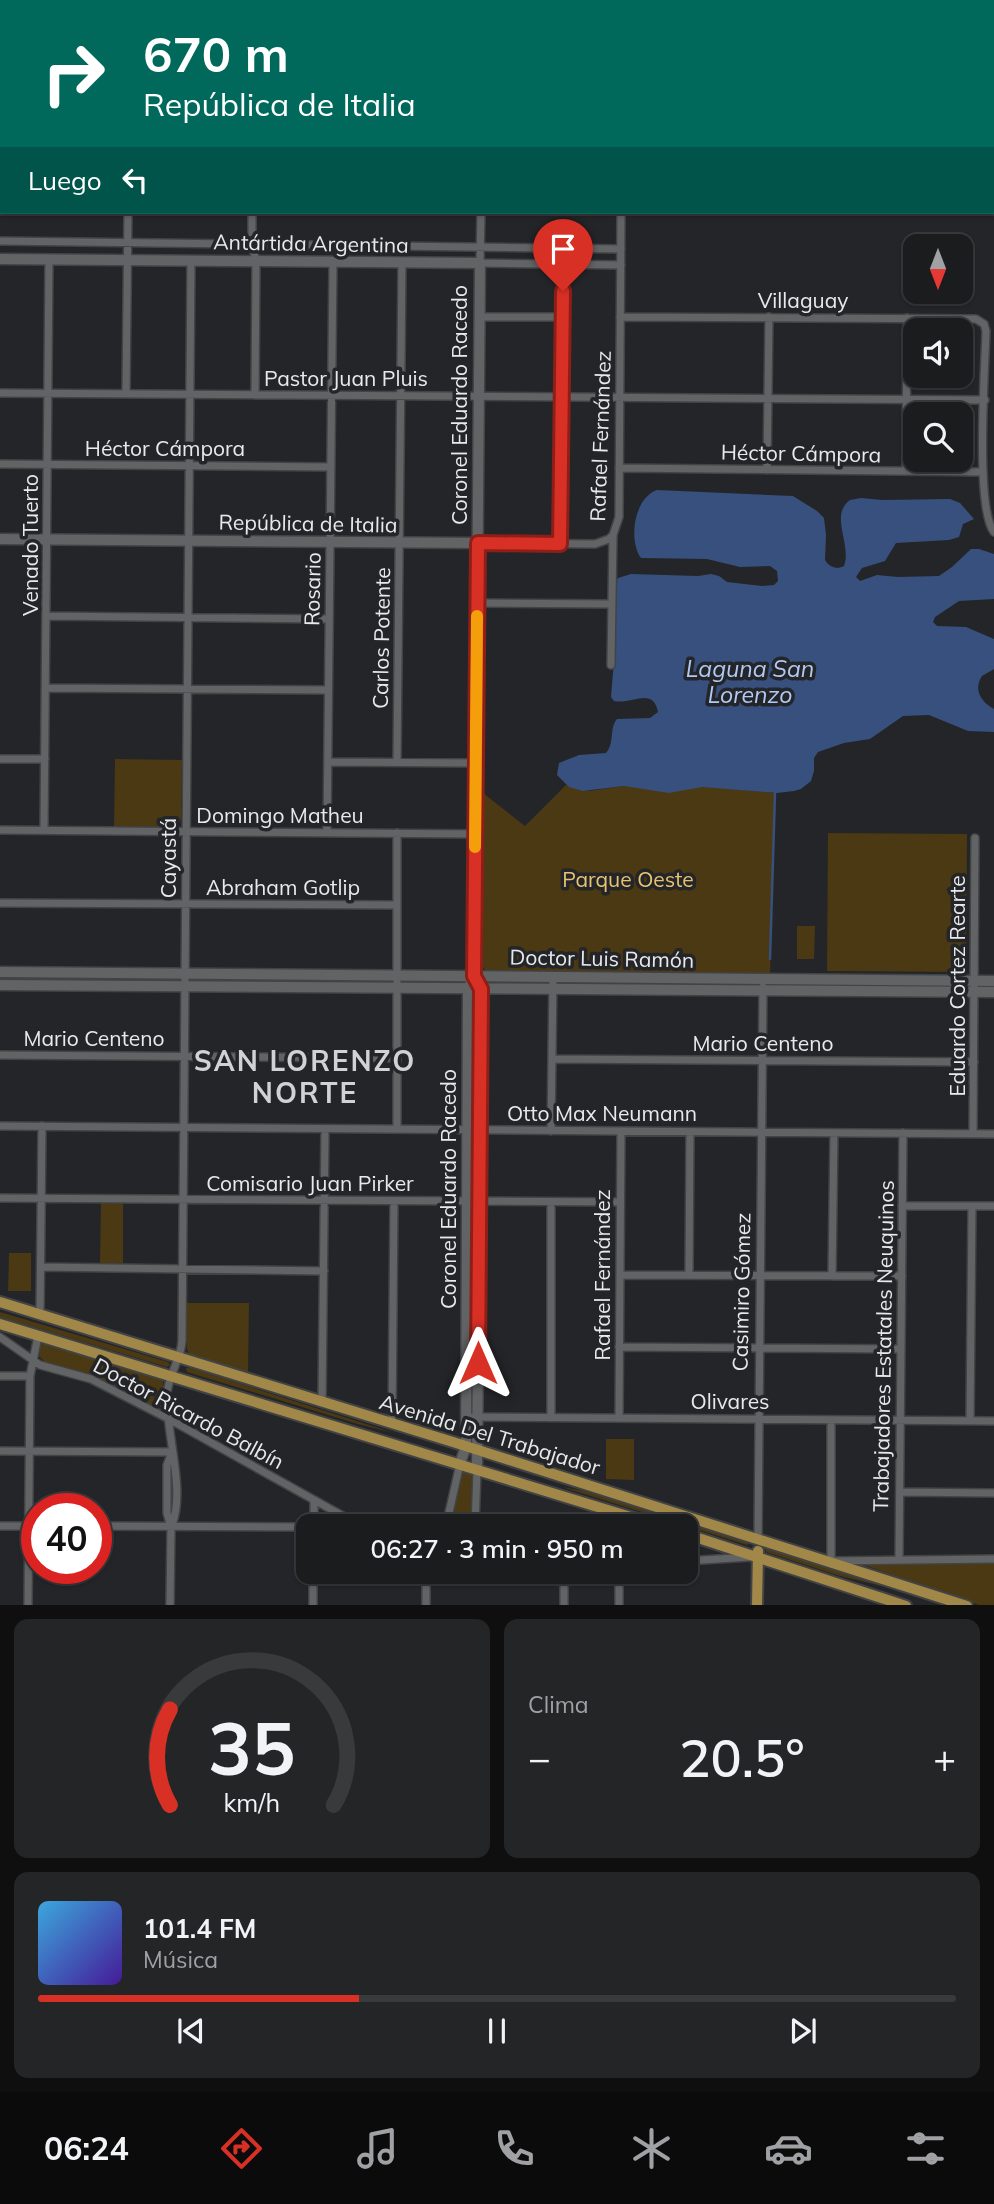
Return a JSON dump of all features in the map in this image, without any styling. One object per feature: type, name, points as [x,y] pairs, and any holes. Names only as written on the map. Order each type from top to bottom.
[{"type":"main road","name":"Avenida Del Trabajador","points":[[0,1302],[967,1605]]},
{"type":"main road","name":"Avenida Del Trabajador","points":[[0,1324],[621,1514]]},
{"type":"main road","points":[[698,1538],[902,1605]]},
{"type":"main road","name":"Casimiro Gómez","points":[[757,1605],[758,1538]]},
{"type":"street","points":[[126,394],[128,214]]},
{"type":"street","points":[[252,214],[252,244],[256,261],[256,395]]},
{"type":"street","name":"Coronel Eduardo Racedo","points":[[449,1514],[466,1446],[468,989],[474,976],[481,214]]},
{"type":"street","name":"Rafael Fernández","points":[[611,665],[613,535],[618,523],[621,214]]},
{"type":"street","points":[[0,241],[621,249]]},
{"type":"street","name":"Antártida Argentina","points":[[0,259],[621,265]]},
{"type":"street","name":"Venado Tuerto","points":[[44,830],[49,260]]},
{"type":"street","name":"Cayastá","points":[[170,1605],[171,1527],[167,1513],[167,1463],[172,1452],[167,1418],[168,1390],[182,1341],[191,261]]},
{"type":"street","name":"Rosario","points":[[327,833],[333,262]]},
{"type":"street","name":"Carlos Potente","points":[[397,762],[402,263]]},
{"type":"street","points":[[560,544],[564,264]]},
{"type":"street","points":[[480,317],[563,317]]},
{"type":"street","name":"Villaguay","points":[[620,317],[907,318]]},
{"type":"street","points":[[767,470],[769,317]]},
{"type":"street","name":"Villaguay","points":[[973,318],[984,324],[986,331],[985,400]]},
{"type":"street","points":[[907,388],[907,402]]},
{"type":"street","name":"Pastor Juan Pluis","points":[[0,393],[985,400]]},
{"type":"street","points":[[985,400],[985,511],[994,532]]},
{"type":"street","name":"Héctor Cámpora","points":[[0,464],[331,467]]},
{"type":"street","name":"Héctor Cámpora","points":[[619,468],[903,471]]},
{"type":"street","name":"Héctor Cámpora","points":[[973,472],[984,472]]},
{"type":"street","name":"República de Italia","points":[[0,539],[595,544],[613,535]]},
{"type":"street","points":[[477,603],[612,604]]},
{"type":"street","points":[[46,616],[329,619]]},
{"type":"street","points":[[46,688],[328,690]]},
{"type":"street","points":[[0,759],[45,759]]},
{"type":"street","points":[[328,762],[476,763]]},
{"type":"street","name":"Domingo Matheu","points":[[0,830],[475,834]]},
{"type":"street","points":[[397,833],[397,1129]]},
{"type":"street","name":"Eduardo Cortez Rearte","points":[[973,1134],[975,838]]},
{"type":"street","name":"Abraham Gotlip","points":[[0,902],[397,905]]},
{"type":"street","name":"Doctor Luis Ramón","points":[[0,972],[763,979],[974,986],[994,992]]},
{"type":"street","name":"Coronel Eduardo Racedo","points":[[474,976],[481,989],[475,1514]]},
{"type":"street","points":[[551,1130],[553,977]]},
{"type":"street","name":"Casimiro Gómez","points":[[758,1538],[763,979]]},
{"type":"street","name":"Doctor Luis Ramón","points":[[0,985],[763,990],[974,986],[994,981]]},
{"type":"street","name":"Mario Centeno","points":[[0,1055],[397,1058]]},
{"type":"street","name":"Mario Centeno","points":[[552,1059],[974,1062]]},
{"type":"street","name":"Otto Max Neumann","points":[[0,1126],[994,1134]]},
{"type":"street","points":[[40,1315],[42,1126]]},
{"type":"street","points":[[322,1401],[325,1129]]},
{"type":"street","name":"Rafael Fernández","points":[[618,1418],[621,1131]]},
{"type":"street","points":[[689,1275],[690,1132]]},
{"type":"street","points":[[832,1276],[834,1133]]},
{"type":"street","name":"Trabajadores Estatales Neuquinos","points":[[899,1559],[903,1133]]},
{"type":"street","name":"Comisario Juan Pirker","points":[[0,1198],[620,1202]]},
{"type":"street","points":[[392,1423],[394,1201]]},
{"type":"street","points":[[551,1202],[551,1418]]},
{"type":"street","points":[[902,1206],[994,1206]]},
{"type":"street","points":[[970,1421],[972,1206]]},
{"type":"street","points":[[41,1267],[324,1270]]},
{"type":"street","points":[[620,1275],[902,1276]]},
{"type":"street","points":[[31,1493],[30,1376],[38,1336]]},
{"type":"street","name":"Doctor Ricardo Balbín","points":[[0,1337],[32,1361],[47,1368],[85,1376],[167,1418],[339,1514]]},
{"type":"street","points":[[619,1347],[901,1349]]},
{"type":"street","points":[[0,1376],[30,1376]]},
{"type":"street","name":"Olivares","points":[[466,1417],[994,1421]]},
{"type":"street","points":[[831,1420],[831,1561],[994,1559]]},
{"type":"street","points":[[0,1451],[172,1452]]},
{"type":"street","points":[[900,1492],[994,1493]]},
{"type":"street","points":[[314,1500],[314,1514]]},
{"type":"street","points":[[0,1526],[21,1526]]},
{"type":"street","points":[[112,1526],[296,1527]]},
{"type":"street","points":[[698,1561],[757,1556]]},
{"type":"street","points":[[28,1605],[29,1584]]},
{"type":"street","points":[[313,1584],[313,1605]]},
{"type":"street","points":[[426,1584],[426,1605]]},
{"type":"street","points":[[564,1584],[564,1605]]},
{"type":"street","points":[[619,1584],[619,1605]]},
{"type":"green space","points":[[115,759],[182,760],[181,819],[178,825],[172,828],[114,827]]},
{"type":"green space","name":"Parque Oeste","points":[[566,785],[589,791],[624,786],[712,787],[775,793],[770,974],[490,972],[484,969],[481,961],[483,793],[525,826]]},
{"type":"green space","points":[[828,833],[967,834],[966,972],[827,971]]},
{"type":"green space","points":[[797,926],[815,926],[814,959],[797,959]]},
{"type":"green space","points":[[0,976],[172,978],[174,980],[0,981]]},
{"type":"green space","points":[[198,978],[383,979],[386,982],[196,982]]},
{"type":"green space","points":[[101,1203],[123,1203],[123,1263],[100,1263]]},
{"type":"green space","points":[[9,1253],[31,1253],[31,1291],[8,1291]]},
{"type":"green space","points":[[187,1303],[249,1303],[248,1374],[190,1355],[187,1349]]},
{"type":"green space","points":[[0,1312],[168,1362],[170,1365],[167,1367],[0,1317]]},
{"type":"green space","points":[[42,1342],[163,1378],[163,1405],[155,1407],[87,1373],[46,1363],[39,1356]]},
{"type":"green space","points":[[186,1368],[191,1368],[394,1433],[187,1372]]},
{"type":"green space","points":[[606,1439],[634,1439],[634,1480],[606,1479]]},
{"type":"green space","points":[[463,1470],[472,1474],[472,1514],[453,1514]]},
{"type":"green space","points":[[562,1487],[659,1514],[648,1514]]},
{"type":"green space","points":[[698,1526],[747,1541],[747,1545],[698,1530]]},
{"type":"green space","points":[[765,1548],[886,1587],[840,1576],[766,1552]]},
{"type":"green space","points":[[994,1562],[994,1605],[979,1605],[861,1564],[861,1563]]},
{"type":"water","name":"Laguna San Lorenzo","points":[[657,490],[793,496],[824,518],[825,560],[836,568],[844,566],[846,558],[841,514],[850,500],[950,499],[960,503],[974,519],[963,524],[959,537],[896,543],[885,561],[862,568],[856,577],[860,581],[877,575],[939,576],[971,549],[994,554],[994,599],[959,601],[935,617],[933,622],[937,626],[966,627],[994,639],[994,669],[982,676],[978,691],[985,703],[994,709],[994,732],[968,731],[929,715],[903,716],[870,739],[844,743],[818,752],[814,758],[811,781],[794,791],[777,793],[702,787],[669,793],[624,786],[583,791],[569,787],[557,775],[559,763],[579,755],[606,753],[617,719],[650,718],[658,712],[652,700],[647,698],[621,702],[614,701],[611,697],[615,583],[618,578],[631,574],[711,574],[727,582],[762,586],[774,585],[778,581],[777,571],[770,566],[740,567],[707,559],[641,558],[634,531],[638,510],[649,494]]},
{"type":"waterway","points":[[770,959],[775,793]]},
{"type":"slow traffic","points":[[475,847],[477,616]]},
{"type":"district","name":"SAN LORENZO NORTE","points":[[305,1076]]},
{"type":"route","points":[[478,1363],[481,989],[474,976],[478,543],[560,544],[563,291]]}]
